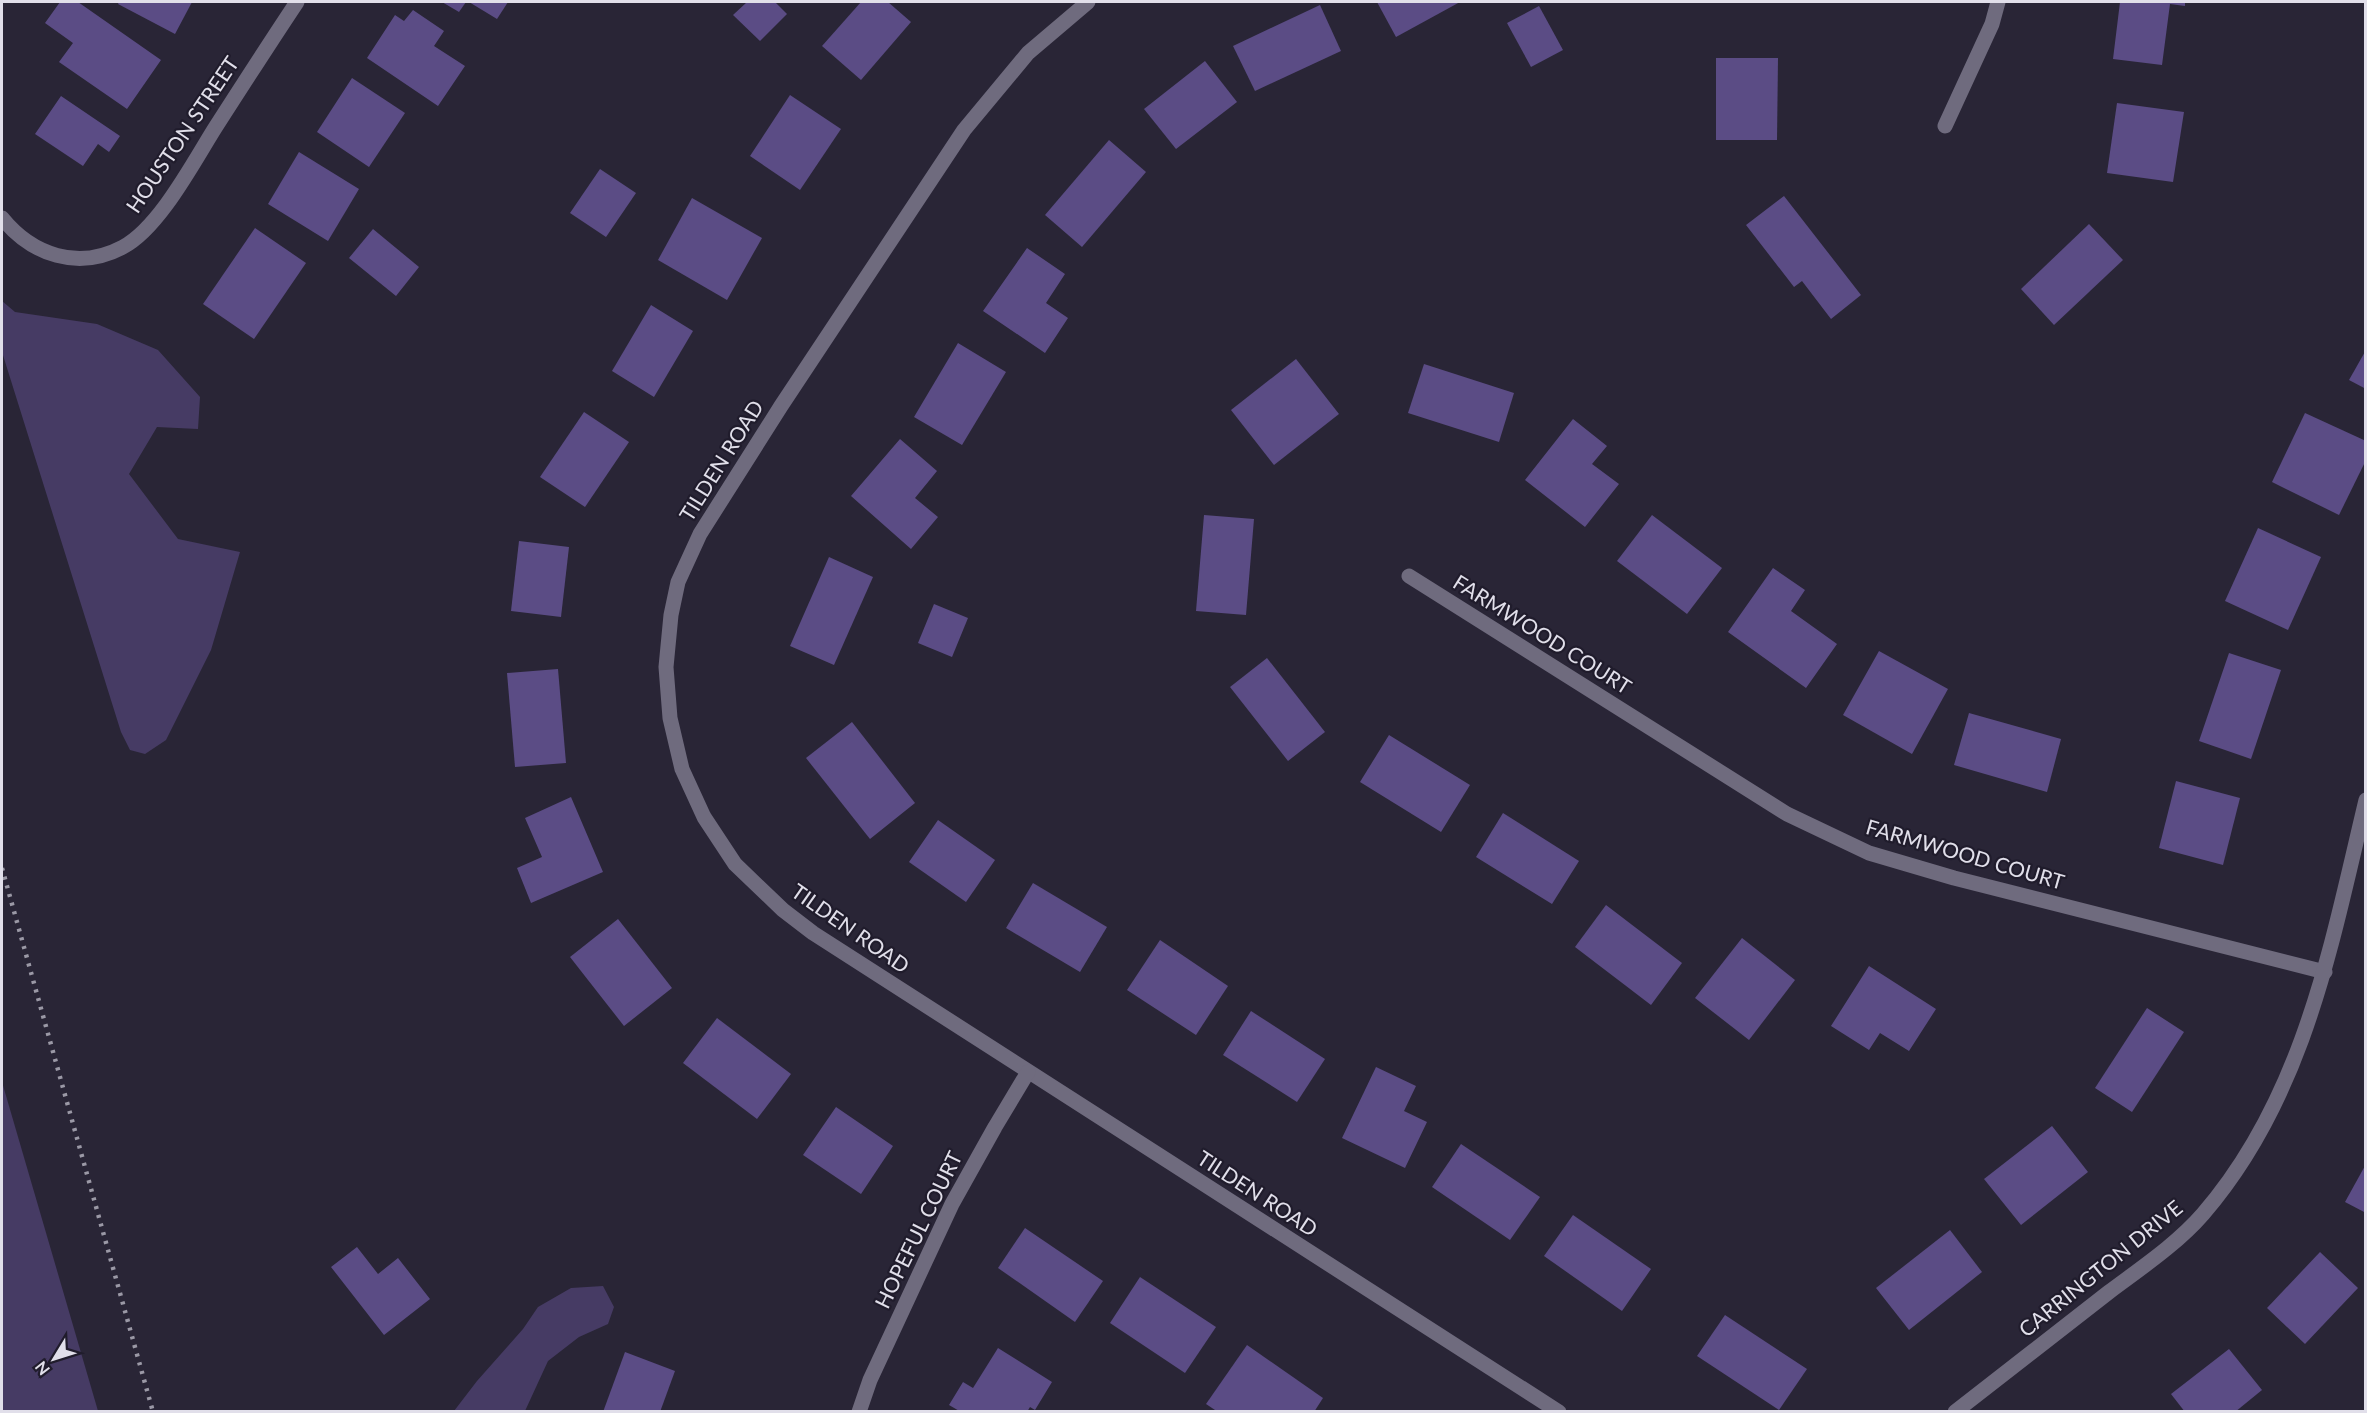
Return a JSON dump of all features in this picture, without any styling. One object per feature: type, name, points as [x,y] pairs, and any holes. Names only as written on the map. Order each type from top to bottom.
[{"type":"street","name":"HOUSTON STREET","points":[[2,218],[15,233],[44,252],[69,258],[100,256],[124,247],[145,231],[174,192],[297,2]]},
{"type":"street","name":"TILDEN ROAD","points":[[1088,2],[1028,53],[964,129],[774,416],[700,534],[678,582],[670,615],[666,667],[670,718],[682,769],[704,817],[735,864],[783,910],[813,933],[1559,1412]]},
{"type":"street","points":[[1945,126],[1992,24],[1998,2]]},
{"type":"street","name":"FARMWOOD COURT","points":[[1409,576],[1787,814],[1869,853],[1954,878],[2325,972]]},
{"type":"street","name":"CARRINGTON DRIVE","points":[[1954,1412],[2155,1257],[2201,1215],[2237,1171],[2269,1119],[2300,1047],[2325,972],[2366,800]]},
{"type":"street","name":"HOPEFUL COURT","points":[[859,1412],[870,1380],[952,1204],[1028,1072]]},
{"type":"shaded area","points":[[2,301],[15,312],[97,324],[158,350],[200,397],[198,429],[157,427],[129,474],[178,539],[240,552],[211,650],[166,740],[145,754],[130,750],[121,732],[2,352]]},
{"type":"shaded area","points":[[2,1082],[98,1411],[2,1411]]},
{"type":"shaded area","points":[[603,1286],[614,1307],[608,1324],[579,1337],[548,1361],[525,1411],[454,1411],[523,1329],[538,1307],[571,1288]]},
{"type":"building","points":[[60,2],[78,2],[161,60],[127,109],[59,62],[73,43],[45,23]]},
{"type":"building","points":[[119,2],[192,2],[175,34],[118,4]]},
{"type":"building","points":[[442,2],[466,2],[459,12]]},
{"type":"building","points":[[469,2],[508,2],[497,19]]},
{"type":"building","points":[[747,2],[775,2],[787,14],[760,41],[733,15]]},
{"type":"building","points":[[861,2],[888,2],[911,22],[861,80],[822,46]]},
{"type":"building","points":[[1377,2],[1460,2],[1396,37]]},
{"type":"building","points":[[2120,2],[2185,2],[2185,6],[2170,4],[2162,65],[2113,59]]},
{"type":"building","points":[[1320,5],[1341,51],[1255,91],[1233,46]]},
{"type":"building","points":[[1539,6],[1563,50],[1531,67],[1507,23]]},
{"type":"building","points":[[413,10],[444,31],[434,46],[465,66],[438,106],[367,58],[395,15],[404,21]]},
{"type":"building","points":[[1716,58],[1778,58],[1777,140],[1716,140]]},
{"type":"building","points":[[1205,61],[1237,102],[1176,149],[1144,109]]},
{"type":"building","points":[[352,78],[405,113],[369,167],[317,132]]},
{"type":"building","points":[[790,95],[841,129],[800,190],[750,156]]},
{"type":"building","points":[[61,96],[120,136],[109,152],[98,144],[83,166],[35,134]]},
{"type":"building","points":[[2117,103],[2184,112],[2173,182],[2107,173]]},
{"type":"building","points":[[1109,140],[1146,172],[1082,247],[1045,215]]},
{"type":"building","points":[[299,152],[359,189],[328,241],[268,204]]},
{"type":"building","points":[[600,169],[636,193],[606,237],[570,213]]},
{"type":"building","points":[[1784,196],[1861,295],[1831,319],[1802,281],[1794,287],[1746,225]]},
{"type":"building","points":[[692,198],[762,238],[727,300],[658,260]]},
{"type":"building","points":[[2089,224],[2123,260],[2054,325],[2021,289]]},
{"type":"building","points":[[255,228],[306,263],[254,339],[203,304]]},
{"type":"building","points":[[373,229],[419,267],[396,296],[349,258]]},
{"type":"building","points":[[1027,248],[1065,274],[1046,303],[1068,318],[1045,353],[983,311]]},
{"type":"building","points":[[651,305],[693,331],[654,397],[612,371]]},
{"type":"building","points":[[958,343],[1006,372],[962,445],[914,417]]},
{"type":"building","points":[[2366,350],[2366,389],[2349,380]]},
{"type":"building","points":[[1296,359],[1339,414],[1274,465],[1231,410]]},
{"type":"building","points":[[1424,364],[1514,393],[1499,442],[1408,413]]},
{"type":"building","points":[[584,412],[629,442],[585,507],[540,477]]},
{"type":"building","points":[[2305,413],[2366,441],[2366,460],[2339,515],[2272,482]]},
{"type":"building","points":[[1573,419],[1607,446],[1592,464],[1619,484],[1585,527],[1525,480]]},
{"type":"building","points":[[900,439],[937,471],[915,498],[938,517],[911,549],[851,496]]},
{"type":"building","points":[[1204,515],[1254,519],[1246,615],[1196,611]]},
{"type":"building","points":[[1652,515],[1722,568],[1687,614],[1617,561]]},
{"type":"building","points":[[2258,528],[2321,557],[2288,630],[2225,601]]},
{"type":"building","points":[[519,541],[569,547],[561,617],[511,611]]},
{"type":"building","points":[[829,557],[873,577],[834,665],[790,646]]},
{"type":"building","points":[[1773,568],[1805,590],[1791,611],[1837,644],[1806,688],[1728,632]]},
{"type":"building","points":[[934,604],[968,618],[952,657],[918,643]]},
{"type":"building","points":[[1879,651],[1948,689],[1912,754],[1843,715]]},
{"type":"building","points":[[2229,653],[2281,670],[2251,759],[2199,741]]},
{"type":"building","points":[[1267,658],[1325,732],[1288,761],[1230,687]]},
{"type":"building","points":[[558,669],[566,763],[515,767],[507,673]]},
{"type":"building","points":[[1969,713],[2061,739],[2047,792],[1954,765]]},
{"type":"building","points":[[852,722],[915,803],[870,839],[806,758]]},
{"type":"building","points":[[1389,735],[1470,785],[1441,832],[1360,782]]},
{"type":"building","points":[[2176,781],[2240,798],[2223,865],[2159,848]]},
{"type":"building","points":[[571,797],[603,872],[531,903],[517,868],[542,857],[525,818]]},
{"type":"building","points":[[1503,813],[1579,861],[1552,904],[1476,857]]},
{"type":"building","points":[[938,820],[995,860],[966,902],[909,862]]},
{"type":"building","points":[[1033,883],[1107,927],[1080,972],[1006,928]]},
{"type":"building","points":[[1606,905],[1682,963],[1651,1005],[1575,947]]},
{"type":"building","points":[[618,919],[672,988],[624,1026],[570,957]]},
{"type":"building","points":[[1742,938],[1795,980],[1749,1040],[1695,998]]},
{"type":"building","points":[[1160,940],[1228,986],[1196,1035],[1127,990]]},
{"type":"building","points":[[1869,966],[1936,1009],[1909,1051],[1880,1033],[1869,1050],[1831,1026]]},
{"type":"building","points":[[2147,1008],[2184,1032],[2132,1112],[2095,1088]]},
{"type":"building","points":[[1251,1011],[1325,1059],[1297,1102],[1223,1055]]},
{"type":"building","points":[[717,1018],[791,1074],[757,1119],[683,1063]]},
{"type":"building","points":[[1376,1067],[1416,1086],[1404,1111],[1427,1122],[1405,1168],[1342,1138]]},
{"type":"building","points":[[836,1107],[893,1146],[861,1194],[803,1155]]},
{"type":"building","points":[[2052,1126],[2088,1172],[2021,1225],[1984,1179]]},
{"type":"building","points":[[1461,1144],[1540,1197],[1510,1240],[1432,1187]]},
{"type":"building","points":[[2366,1164],[2366,1213],[2345,1202]]},
{"type":"building","points":[[1573,1215],[1651,1269],[1622,1311],[1544,1256]]},
{"type":"building","points":[[1025,1228],[1103,1281],[1075,1322],[998,1268]]},
{"type":"building","points":[[1950,1230],[1982,1272],[1909,1330],[1876,1288]]},
{"type":"building","points":[[357,1247],[378,1274],[398,1258],[430,1299],[384,1335],[331,1267]]},
{"type":"building","points":[[2320,1252],[2358,1288],[2305,1344],[2267,1308]]},
{"type":"building","points":[[1140,1277],[1216,1327],[1185,1373],[1110,1323]]},
{"type":"building","points":[[1725,1315],[1807,1369],[1779,1410],[1697,1356]]},
{"type":"building","points":[[1247,1345],[1323,1398],[1314,1412],[1218,1412],[1206,1404]]},
{"type":"building","points":[[998,1348],[1052,1382],[1035,1410],[1030,1407],[1027,1412],[961,1412],[949,1405],[963,1382],[973,1388]]},
{"type":"building","points":[[2229,1349],[2262,1390],[2235,1412],[2185,1412],[2171,1394]]},
{"type":"building","points":[[625,1352],[675,1371],[660,1412],[603,1412]]},
{"type":"railway","points":[[2,868],[153,1412]]}]
